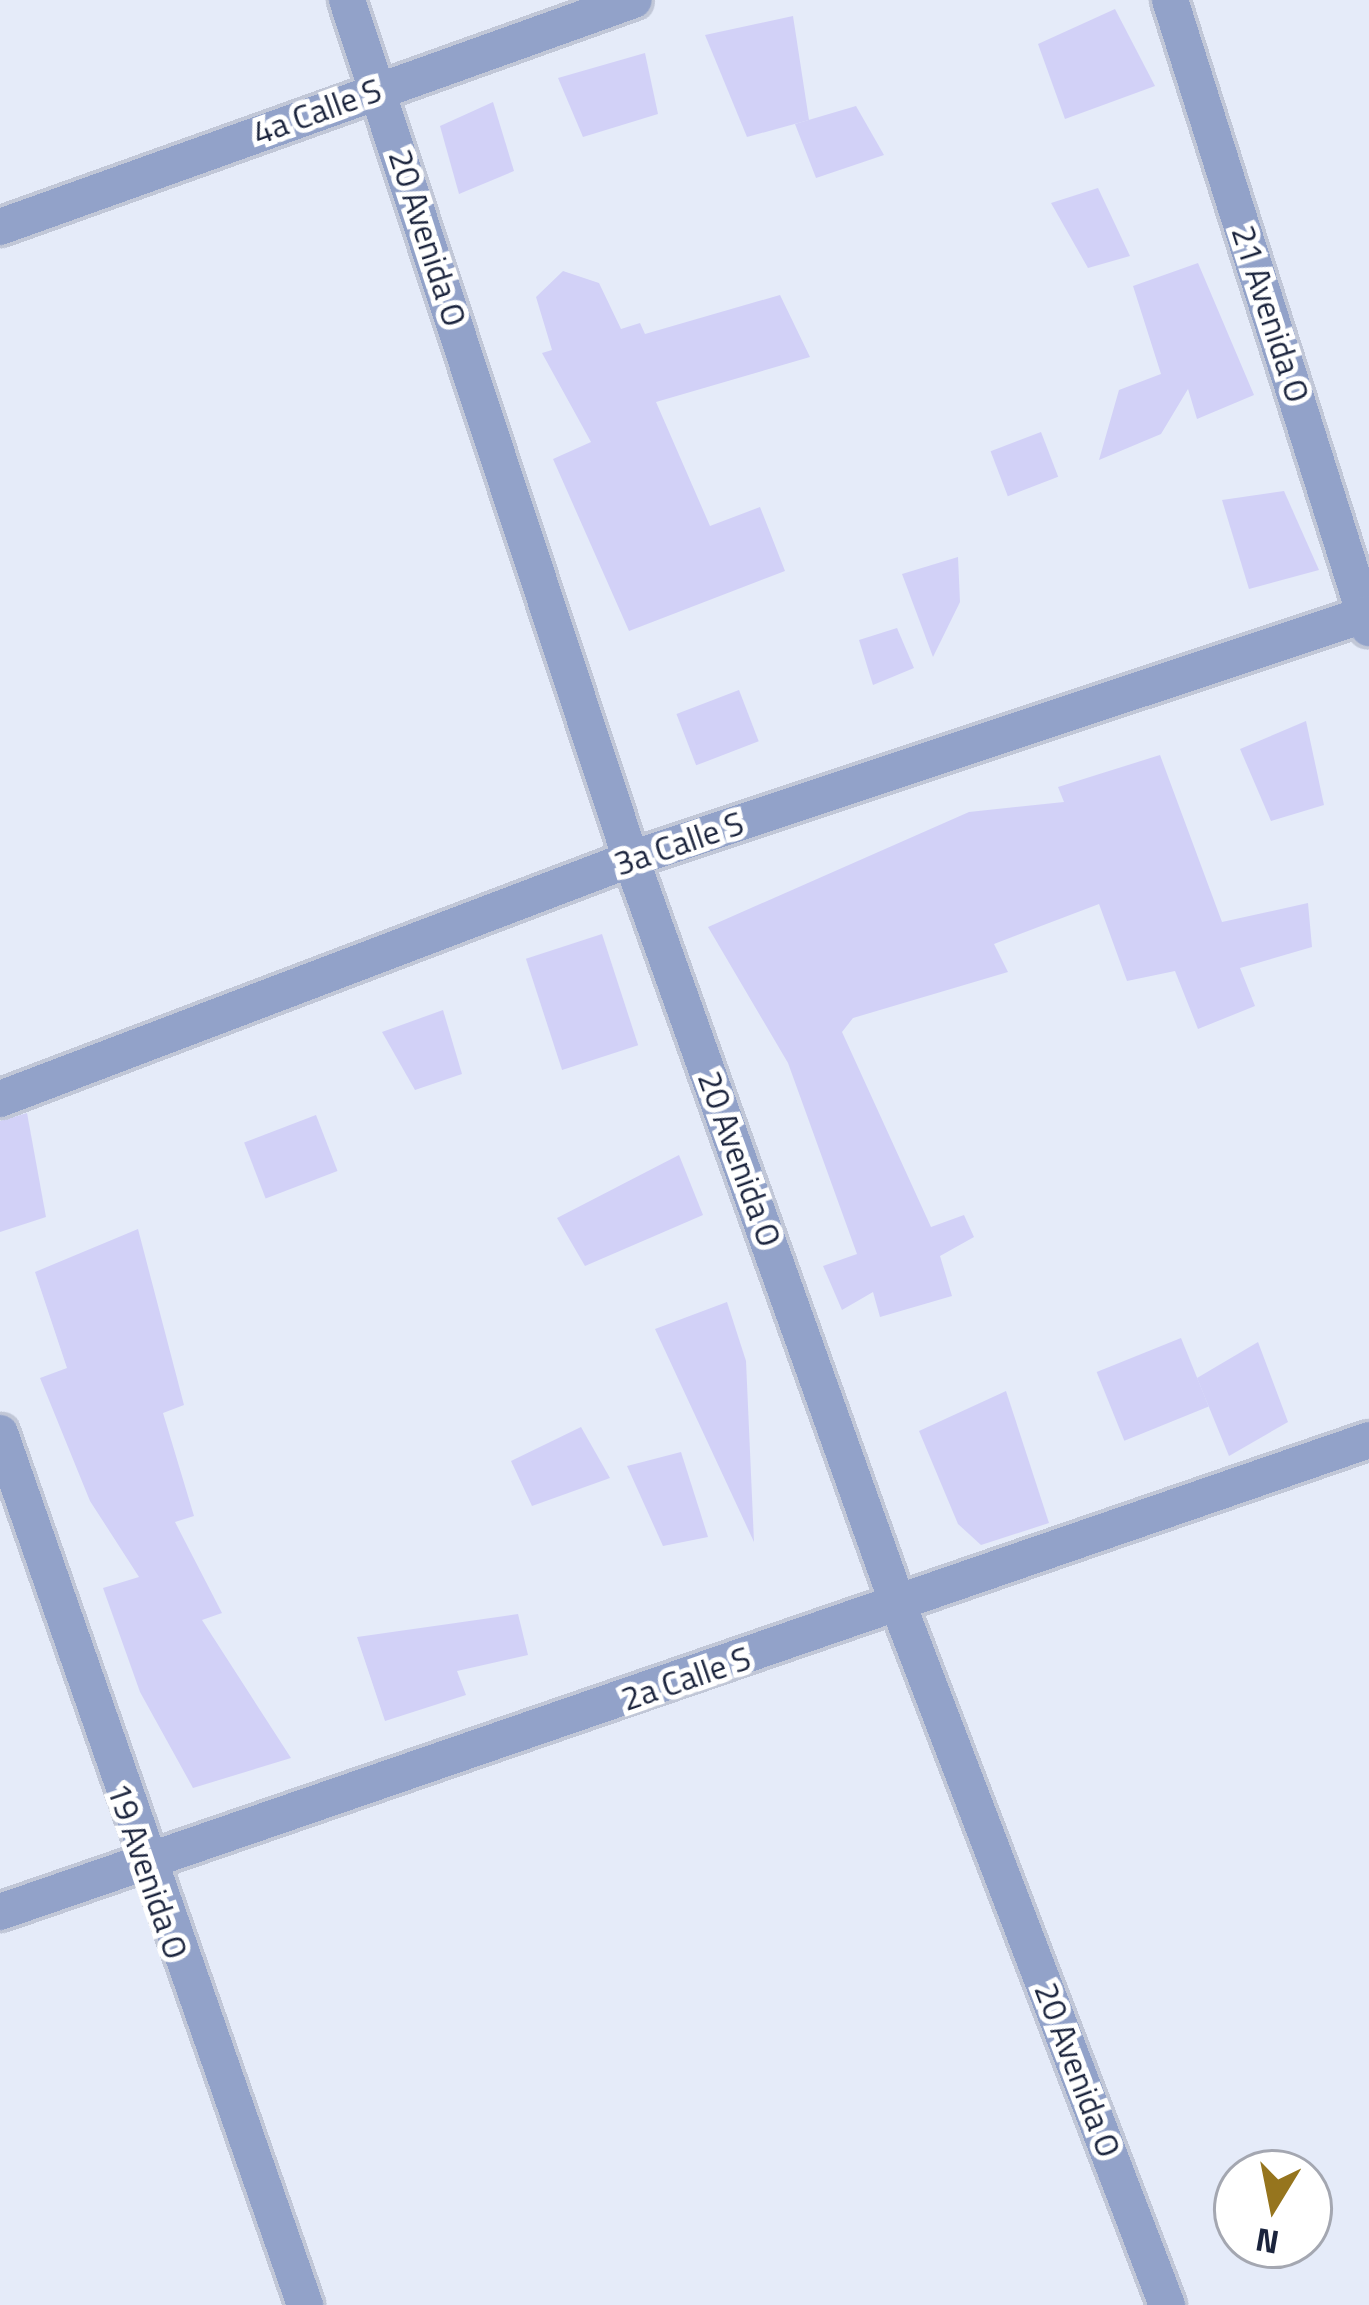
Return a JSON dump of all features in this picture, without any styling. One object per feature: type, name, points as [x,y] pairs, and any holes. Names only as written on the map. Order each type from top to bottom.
[{"type":"street","name":"20 Avenida O","points":[[347,0],[631,859],[899,1607],[1167,2305]]},
{"type":"street","name":"4a Calle S","points":[[0,227],[634,0]]},
{"type":"street","name":"21 Avenida O","points":[[1170,0],[1368,621]]},
{"type":"street","name":"3a Calle S","points":[[0,1099],[631,859],[1368,621]]},
{"type":"street","name":"19 Avenida O","points":[[0,1433],[142,1864],[305,2305]]},
{"type":"street","name":"2a Calle S","points":[[0,1912],[899,1607],[1369,1440]]},
{"type":"building","points":[[1115,9],[1155,86],[1065,119],[1038,44]]},
{"type":"building","points":[[793,16],[809,120],[747,137],[705,35]]},
{"type":"building","points":[[645,53],[658,114],[583,137],[558,78]]},
{"type":"building","points":[[493,102],[514,171],[459,194],[440,126]]},
{"type":"building","points":[[856,106],[884,155],[816,178],[795,124]]},
{"type":"building","points":[[1098,188],[1130,256],[1088,268],[1051,203]]},
{"type":"building","points":[[1198,263],[1254,395],[1197,419],[1188,389],[1161,434],[1099,460],[1119,390],[1161,374],[1133,286]]},
{"type":"building","points":[[563,271],[599,283],[621,329],[640,323],[645,334],[780,295],[810,357],[656,402],[710,526],[760,507],[785,571],[629,631],[553,459],[591,442],[542,353],[552,350],[536,297]]},
{"type":"building","points":[[1041,432],[1058,477],[1008,496],[991,451]]},
{"type":"building","points":[[1284,491],[1319,570],[1249,589],[1222,500]]},
{"type":"building","points":[[958,557],[960,602],[933,657],[902,574]]},
{"type":"building","points":[[897,628],[914,668],[873,685],[859,640]]},
{"type":"building","points":[[739,690],[759,741],[696,765],[676,714]]},
{"type":"building","points":[[1306,721],[1324,805],[1271,821],[1240,749]]},
{"type":"building","points":[[1160,755],[1222,922],[1308,903],[1312,947],[1240,968],[1255,1006],[1198,1029],[1175,971],[1127,981],[1099,904],[994,944],[1008,972],[853,1018],[842,1032],[931,1227],[964,1215],[974,1237],[940,1256],[952,1296],[880,1317],[873,1292],[842,1310],[823,1266],[857,1254],[788,1063],[708,927],[969,812],[1064,802],[1058,787]]},
{"type":"building","points":[[602,934],[638,1045],[562,1070],[526,959]]},
{"type":"building","points":[[443,1010],[462,1074],[415,1090],[382,1032]]},
{"type":"building","points":[[27,1113],[46,1217],[0,1232],[0,1121]]},
{"type":"building","points":[[316,1115],[338,1171],[266,1199],[244,1143]]},
{"type":"building","points":[[679,1155],[703,1215],[585,1266],[557,1218]]},
{"type":"building","points":[[138,1229],[184,1405],[163,1413],[194,1516],[175,1522],[222,1613],[202,1620],[291,1758],[193,1788],[140,1692],[103,1588],[139,1577],[90,1501],[40,1378],[67,1368],[35,1272]]},
{"type":"building","points":[[727,1302],[746,1361],[754,1542],[655,1329]]},
{"type":"building","points":[[1181,1338],[1209,1407],[1124,1441],[1097,1372]]},
{"type":"building","points":[[1258,1342],[1288,1422],[1229,1456],[1197,1378]]},
{"type":"building","points":[[1006,1391],[1049,1523],[981,1545],[958,1524],[919,1431]]},
{"type":"building","points":[[581,1427],[610,1478],[532,1506],[511,1461]]},
{"type":"building","points":[[681,1452],[708,1537],[663,1546],[627,1466]]},
{"type":"building","points":[[518,1614],[528,1655],[457,1671],[466,1695],[385,1721],[357,1637]]}]
